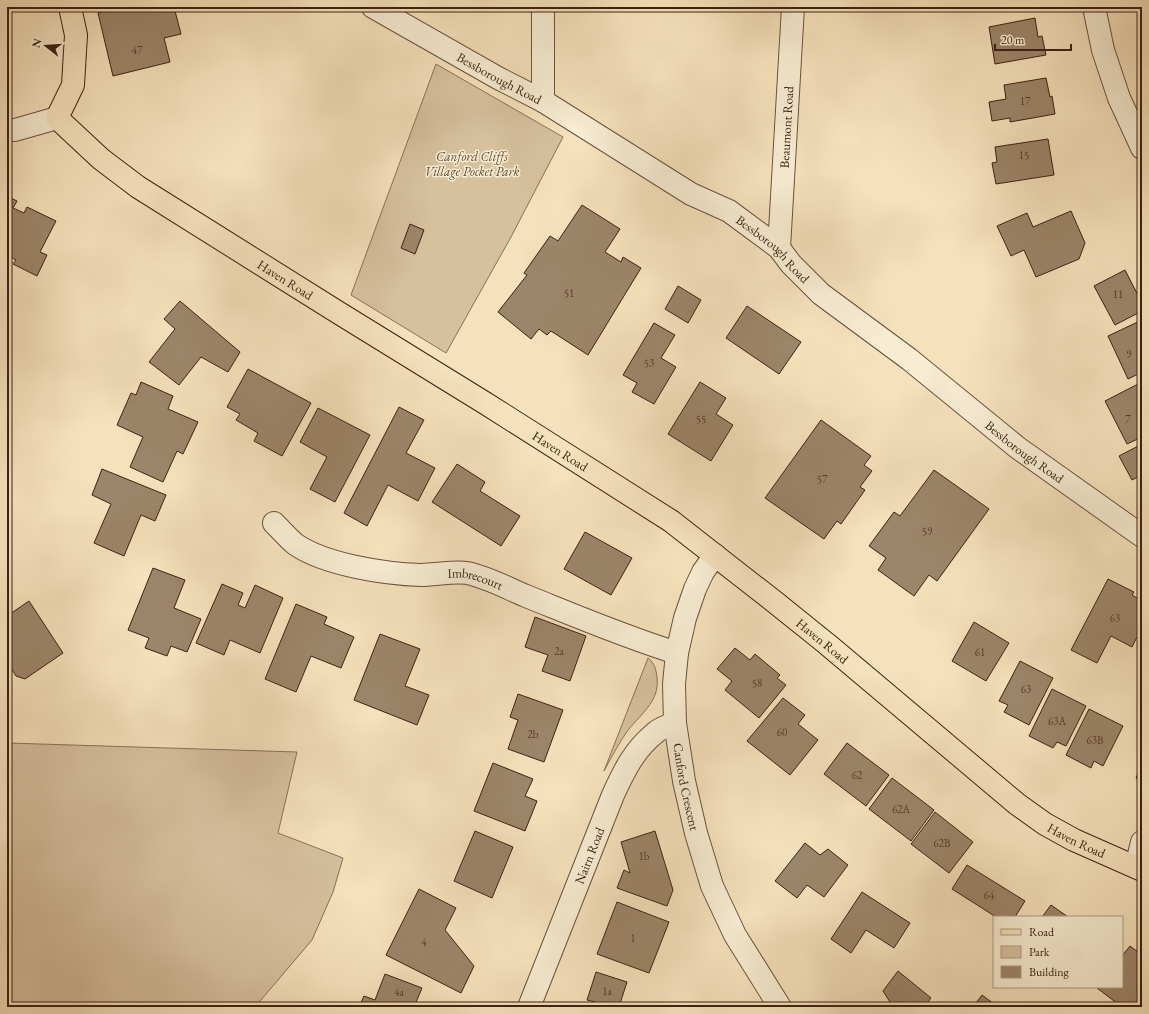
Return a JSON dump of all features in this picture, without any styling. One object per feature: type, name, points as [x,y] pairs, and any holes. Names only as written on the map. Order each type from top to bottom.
[{"type":"main road","points":[[57,118],[73,85],[76,35],[70,7]]},
{"type":"main road","name":"Haven Road","points":[[57,118],[101,159],[138,187],[485,403],[671,521],[827,644],[1017,804],[1045,824],[1074,840],[1139,869]]},
{"type":"street","name":"Bessborough Road","points":[[373,7],[498,78],[543,100],[691,194],[729,211],[779,248],[791,264],[821,294],[909,359],[1018,448],[1142,536]]},
{"type":"street","points":[[543,7],[543,100]]},
{"type":"street","name":"Beaumont Road","points":[[779,248],[793,7]]},
{"type":"street","points":[[1094,7],[1103,50],[1119,98],[1142,148]]},
{"type":"street","points":[[7,130],[15,130],[57,118]]},
{"type":"street","name":"Imbrecourt","points":[[274,523],[295,544],[315,554],[346,565],[388,573],[422,575],[466,573],[487,579],[515,592],[648,644],[677,653]]},
{"type":"street","name":"Canford Crescent","points":[[715,555],[703,572],[695,589],[685,618],[677,653],[674,684],[675,723],[684,781],[696,833],[712,886],[735,935],[780,1007]]},
{"type":"street","name":"Nairn Road","points":[[529,1007],[613,795],[626,767],[639,748],[656,732],[675,723]]},
{"type":"street","points":[[1139,869],[1142,842]]},
{"type":"green space","name":"Canford Cliffs Village Pocket Park","points":[[436,64],[563,137],[511,237],[446,353],[351,295]]},
{"type":"green space","points":[[648,658],[654,665],[656,672],[657,687],[655,694],[648,708],[626,733],[604,771]]},
{"type":"green space","points":[[7,743],[297,752],[278,833],[343,858],[333,892],[312,940],[255,1007],[7,1007]]},
{"type":"building","points":[[108,7],[174,7],[181,34],[164,38],[170,62],[113,76],[98,13],[109,10]]},
{"type":"building","points":[[986,7],[1032,7],[1032,8],[987,11]]},
{"type":"building","points":[[1035,18],[1038,37],[1042,36],[1046,55],[995,64],[989,27]]},
{"type":"building","points":[[1046,78],[1050,97],[1052,96],[1055,114],[1010,122],[1010,118],[992,121],[989,102],[1006,99],[1004,85]]},
{"type":"building","points":[[1048,139],[1054,175],[996,184],[992,163],[997,162],[995,147]]},
{"type":"building","points":[[7,196],[17,201],[13,208],[24,213],[27,207],[56,221],[40,252],[47,255],[37,276],[13,264],[16,260],[7,255]]},
{"type":"building","points":[[582,205],[620,229],[605,252],[621,262],[623,257],[641,268],[588,355],[551,331],[547,335],[539,329],[531,339],[498,312],[527,275],[524,273],[550,236],[558,241]]},
{"type":"building","points":[[1071,211],[1085,243],[1079,259],[1036,277],[1024,250],[1011,256],[997,226],[1027,213],[1033,227]]},
{"type":"building","points":[[410,224],[424,230],[415,254],[401,248]]},
{"type":"building","points":[[1125,270],[1142,303],[1142,311],[1115,325],[1094,286]]},
{"type":"building","points":[[678,286],[701,300],[688,323],[665,309]]},
{"type":"building","points":[[180,301],[240,352],[228,372],[201,357],[179,385],[149,362],[175,329],[164,319]]},
{"type":"building","points":[[747,306],[801,342],[779,374],[726,338]]},
{"type":"building","points":[[1142,320],[1142,372],[1128,379],[1108,336]]},
{"type":"building","points":[[654,323],[675,335],[661,358],[676,367],[654,404],[632,392],[637,383],[623,375]]},
{"type":"building","points":[[248,369],[311,403],[282,456],[254,441],[258,433],[236,420],[240,414],[227,407]]},
{"type":"building","points":[[141,382],[173,396],[168,409],[198,422],[183,454],[177,451],[163,482],[130,467],[143,437],[117,425],[131,393],[136,395]]},
{"type":"building","points":[[700,382],[726,398],[716,414],[733,425],[711,461],[668,434]]},
{"type":"building","points":[[1142,382],[1142,437],[1127,444],[1105,401]]},
{"type":"building","points":[[399,407],[424,420],[406,453],[435,468],[418,501],[388,485],[367,526],[344,513]]},
{"type":"building","points":[[318,408],[370,435],[335,502],[310,489],[327,457],[300,442]]},
{"type":"building","points":[[821,420],[871,456],[864,465],[872,471],[860,487],[865,490],[841,524],[837,521],[824,539],[765,498]]},
{"type":"building","points":[[1142,444],[1142,475],[1132,480],[1119,456]]},
{"type":"building","points":[[457,464],[485,482],[480,491],[520,516],[501,546],[432,502]]},
{"type":"building","points":[[102,469],[166,495],[155,521],[141,515],[124,556],[94,543],[111,504],[92,495]]},
{"type":"building","points":[[934,470],[989,509],[937,581],[929,575],[914,596],[878,570],[886,558],[869,546],[894,512],[900,516]]},
{"type":"building","points":[[585,532],[632,558],[611,595],[564,569]]},
{"type":"building","points":[[153,568],[185,580],[174,608],[201,619],[187,652],[171,646],[167,656],[145,648],[149,638],[128,630]]},
{"type":"building","points":[[1108,579],[1134,592],[1132,595],[1142,601],[1142,640],[1137,637],[1132,647],[1111,636],[1097,663],[1071,650]]},
{"type":"building","points":[[222,584],[243,593],[238,605],[245,608],[255,585],[283,598],[260,653],[230,640],[224,655],[196,643]]},
{"type":"building","points":[[29,601],[63,653],[25,679],[16,676],[7,662],[7,616]]},
{"type":"building","points":[[296,604],[327,617],[324,624],[354,637],[341,668],[311,656],[296,692],[265,679]]},
{"type":"building","points":[[535,617],[586,636],[570,681],[542,671],[548,655],[525,647]]},
{"type":"building","points":[[974,622],[1009,643],[986,681],[952,661]]},
{"type":"building","points":[[380,634],[420,649],[405,686],[429,695],[417,725],[354,700]]},
{"type":"building","points":[[735,648],[750,660],[755,654],[780,675],[777,678],[786,685],[759,718],[725,690],[732,681],[717,669]]},
{"type":"building","points":[[1020,661],[1053,678],[1029,725],[1004,712],[1008,705],[999,701]]},
{"type":"building","points":[[1052,689],[1086,706],[1066,746],[1057,742],[1053,748],[1029,736]]},
{"type":"building","points":[[518,694],[563,710],[544,762],[508,749],[518,720],[510,717]]},
{"type":"building","points":[[783,698],[805,715],[798,724],[818,740],[790,775],[747,741]]},
{"type":"building","points":[[1089,709],[1123,726],[1103,766],[1094,761],[1091,768],[1066,755]]},
{"type":"building","points":[[847,743],[889,775],[866,806],[824,774]]},
{"type":"building","points":[[493,763],[533,779],[525,796],[537,801],[525,831],[474,811]]},
{"type":"building","points":[[1142,764],[1142,781],[1136,778]]},
{"type":"building","points":[[892,778],[934,810],[911,841],[869,809]]},
{"type":"building","points":[[935,812],[973,842],[949,873],[911,844]]},
{"type":"building","points":[[475,831],[513,847],[492,898],[454,881]]},
{"type":"building","points":[[655,831],[673,890],[667,906],[617,888],[624,870],[630,873],[621,842]]},
{"type":"building","points":[[805,843],[820,855],[828,849],[848,865],[824,897],[807,885],[797,898],[775,881]]},
{"type":"building","points":[[967,865],[1025,901],[1016,916],[994,916],[952,889]]},
{"type":"building","points":[[419,889],[456,908],[445,930],[474,966],[461,993],[386,955]]},
{"type":"building","points":[[862,892],[910,923],[894,948],[866,930],[851,953],[831,939]]},
{"type":"building","points":[[617,902],[669,922],[649,973],[597,954]]},
{"type":"building","points":[[1051,905],[1067,916],[1043,916]]},
{"type":"building","points":[[1130,946],[1142,955],[1142,965],[1140,968],[1142,969],[1142,1007],[1122,1007],[1097,988],[1123,988],[1123,955]]},
{"type":"building","points":[[898,971],[931,998],[924,1007],[886,1007],[890,1002],[883,991]]},
{"type":"building","points":[[596,972],[627,982],[619,1007],[593,1007],[595,1002],[587,1000]]},
{"type":"building","points":[[385,974],[422,988],[414,1007],[359,1007],[364,996],[375,1000]]},
{"type":"building","points":[[982,995],[998,1007],[973,1007]]}]
